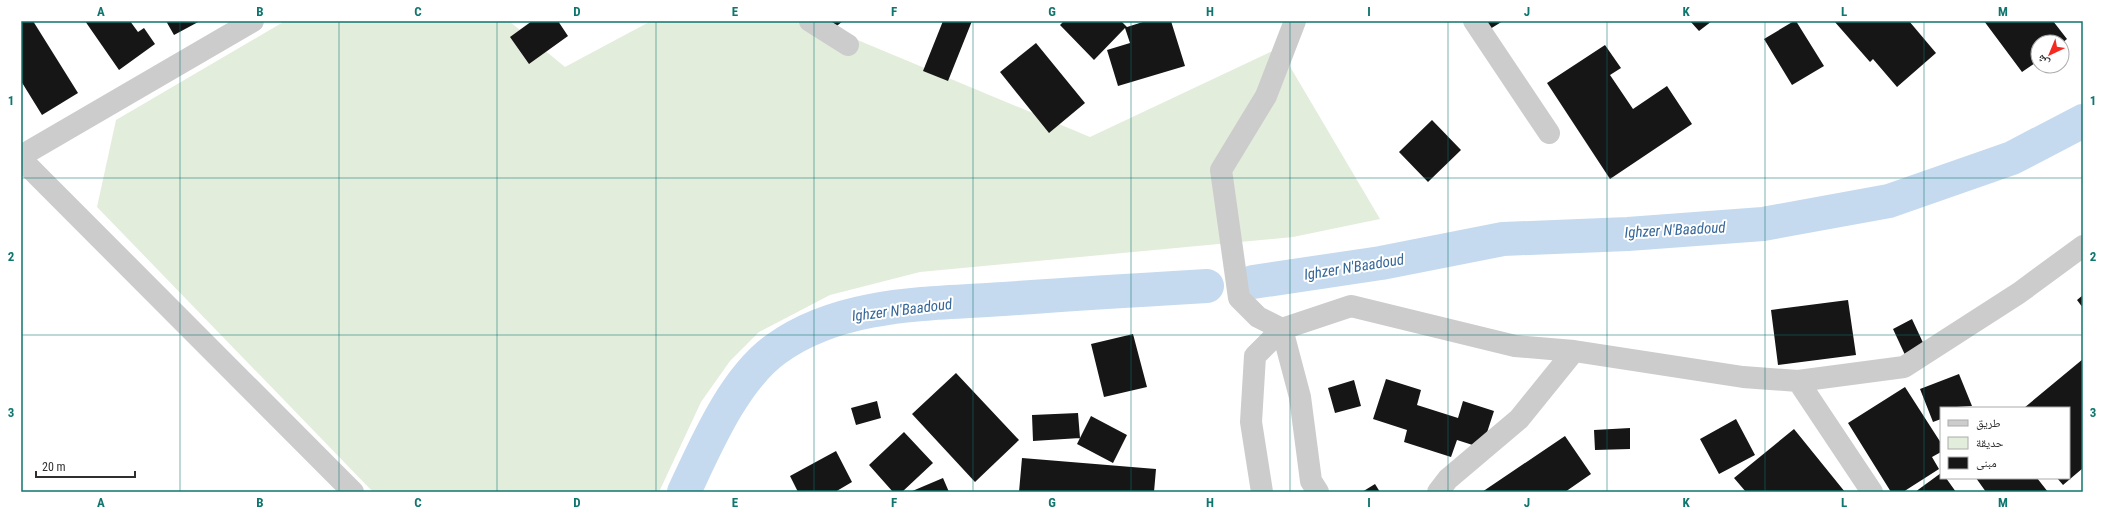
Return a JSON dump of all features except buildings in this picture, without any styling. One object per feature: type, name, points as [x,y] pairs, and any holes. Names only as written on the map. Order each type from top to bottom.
[{"type":"street","points":[[21,156],[253,21]]},
{"type":"street","points":[[810,21],[848,45]]},
{"type":"street","points":[[1282,329],[1258,318],[1239,298],[1221,170],[1266,96],[1295,21]]},
{"type":"street","points":[[1474,21],[1549,133]]},
{"type":"street","points":[[21,159],[353,492]]},
{"type":"street","points":[[1262,492],[1251,422],[1255,356],[1282,329],[1351,306],[1515,346],[1574,351],[1743,377],[1798,381],[1904,367],[2019,293],[2083,246]]},
{"type":"street","points":[[1282,329],[1300,397],[1311,481],[1318,492]]},
{"type":"street","points":[[1438,492],[1448,479],[1519,419],[1574,351]]},
{"type":"street","points":[[1798,381],[1872,492]]},
{"type":"green space","points":[[285,21],[509,21],[565,67],[651,21],[812,21],[1090,137],[1279,48],[1380,219],[1293,237],[920,272],[830,295],[759,332],[730,361],[701,402],[659,492],[373,492],[97,207],[116,120]]},
{"type":"waterway","name":"Ighzer N'Baadoud","points":[[1253,282],[1381,263],[1503,239],[1628,234],[1763,224],[1889,201],[2012,158],[2083,121]]},
{"type":"waterway","name":"Ighzer N'Baadoud","points":[[684,492],[722,414],[747,377],[776,349],[801,334],[828,322],[886,308],[945,302],[1207,286]]}]
